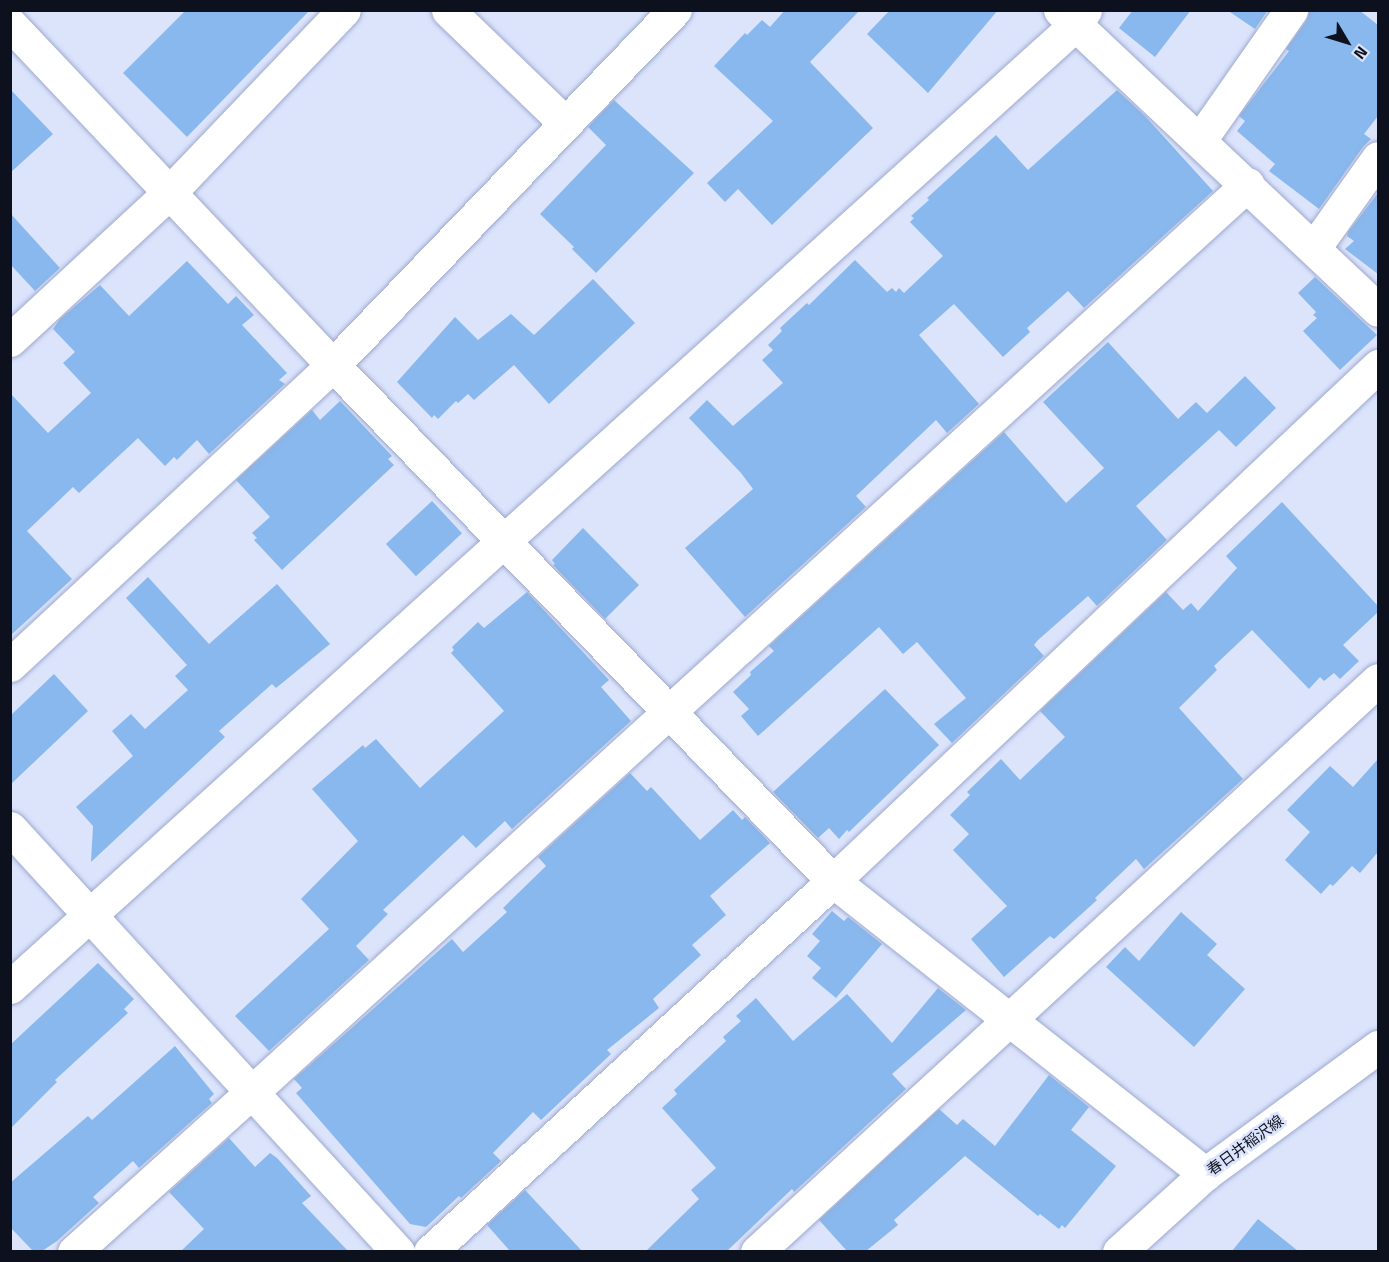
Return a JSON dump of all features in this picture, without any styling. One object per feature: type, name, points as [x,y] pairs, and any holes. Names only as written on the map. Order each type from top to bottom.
[{"type":"street","points":[[10,18],[18,10]]},
{"type":"street","points":[[10,340],[170,193],[344,10]]},
{"type":"street","points":[[448,10],[565,123]]},
{"type":"street","points":[[10,664],[333,365],[675,10]]},
{"type":"street","points":[[1200,140],[1291,10]]},
{"type":"street","points":[[10,987],[503,542],[1073,15],[1378,310]]},
{"type":"street","points":[[10,24],[333,365],[503,542],[670,710],[833,881],[1205,1174]]},
{"type":"street","points":[[1314,248],[1378,158]]},
{"type":"street","points":[[74,1251],[254,1091],[1248,184]]},
{"type":"street","points":[[430,1251],[833,881],[1378,366]]},
{"type":"street","points":[[757,1251],[1378,680]]},
{"type":"street","points":[[10,828],[254,1091],[398,1251]]},
{"type":"street","name":"春日井稲沢線","points":[[1119,1251],[1205,1174],[1378,1047]]},
{"type":"building","points":[[186,10],[310,10],[187,137],[123,73]]},
{"type":"building","points":[[785,10],[860,10],[810,62],[873,128],[772,225],[738,189],[725,202],[707,183],[773,121],[714,66],[745,33],[747,35],[762,20],[770,27]]},
{"type":"building","points":[[890,10],[998,10],[928,93],[867,34]]},
{"type":"building","points":[[1133,10],[1191,10],[1155,57],[1119,28]]},
{"type":"building","points":[[1227,10],[1268,10],[1255,29]]},
{"type":"building","points":[[1310,10],[1359,10],[1378,25],[1378,116],[1364,134],[1371,139],[1319,209],[1269,171],[1275,164],[1237,131],[1245,121],[1239,116],[1289,51],[1286,49],[1306,21]]},
{"type":"building","points":[[10,89],[53,134],[10,173]]},
{"type":"building","points":[[1117,90],[1145,116],[1213,191],[1084,308],[1068,291],[1027,328],[1030,332],[1003,357],[954,304],[919,335],[979,404],[947,433],[936,420],[856,496],[866,507],[745,617],[685,548],[753,489],[689,418],[707,400],[733,426],[783,383],[762,360],[773,350],[768,345],[782,331],[780,328],[807,303],[809,305],[855,260],[887,292],[892,288],[896,292],[899,288],[904,293],[943,256],[910,222],[914,218],[911,216],[929,200],[927,198],[996,135],[1028,170]]},
{"type":"building","points":[[614,100],[694,173],[596,273],[572,249],[574,247],[540,214],[606,145],[588,127]]},
{"type":"building","points":[[1378,193],[1378,274],[1345,249],[1354,241],[1347,236],[1348,232]]},
{"type":"building","points":[[10,213],[60,268],[35,291],[10,264]]},
{"type":"building","points":[[187,261],[228,304],[236,296],[254,315],[242,325],[287,373],[279,380],[285,384],[209,454],[197,440],[177,460],[174,457],[165,466],[138,438],[79,493],[73,487],[27,531],[72,579],[10,636],[10,393],[48,433],[91,393],[63,363],[75,352],[53,329],[60,319],[100,285],[129,316]]},
{"type":"building","points":[[1315,277],[1377,335],[1340,370],[1303,331],[1317,318],[1313,315],[1316,312],[1298,293]]},
{"type":"building","points":[[593,279],[635,323],[549,404],[514,365],[474,400],[468,394],[458,403],[456,401],[438,419],[434,415],[432,418],[397,382],[455,317],[478,340],[511,314],[534,335]]},
{"type":"building","points":[[1108,342],[1178,419],[1196,402],[1207,413],[1245,376],[1276,408],[1236,447],[1219,430],[1136,506],[1167,540],[1097,606],[1088,596],[1038,640],[1034,645],[1044,656],[952,743],[934,724],[966,698],[917,642],[903,654],[879,627],[758,736],[741,716],[749,709],[733,692],[751,675],[750,672],[774,651],[769,646],[1004,432],[1066,503],[1104,468],[1043,402]]},
{"type":"building","points":[[340,401],[392,456],[388,459],[394,465],[282,570],[254,540],[257,538],[252,533],[270,517],[236,480],[312,410],[320,420]]},
{"type":"building","points":[[432,501],[462,533],[416,576],[386,544]]},
{"type":"building","points":[[1282,502],[1378,606],[1378,612],[1343,645],[1359,661],[1340,679],[1334,673],[1324,681],[1320,677],[1309,689],[1252,630],[1214,666],[1217,670],[1179,708],[1243,779],[1144,869],[1136,859],[1095,898],[1097,900],[1054,939],[1050,936],[1004,977],[971,939],[1007,906],[953,850],[969,834],[950,815],[970,795],[967,792],[1001,759],[1020,780],[1065,737],[1040,711],[1166,592],[1183,610],[1191,603],[1198,611],[1237,568],[1226,556]]},
{"type":"building","points":[[583,528],[639,585],[605,619],[553,565],[555,564],[552,560]]},
{"type":"building","points":[[148,577],[209,644],[277,584],[330,644],[276,688],[272,684],[219,731],[225,737],[91,862],[93,826],[76,807],[133,756],[112,731],[131,714],[145,729],[188,690],[175,676],[187,665],[126,598]]},
{"type":"building","points":[[527,592],[609,680],[601,687],[631,721],[512,829],[505,821],[476,848],[463,835],[383,910],[388,914],[356,946],[369,960],[269,1051],[235,1016],[329,929],[301,899],[358,841],[312,789],[363,745],[365,748],[376,739],[420,788],[504,711],[451,653],[454,650],[452,647],[478,622],[484,628]]},
{"type":"building","points":[[54,674],[88,711],[10,785],[10,716]]},
{"type":"building","points":[[885,689],[939,745],[849,832],[847,830],[839,839],[829,828],[818,838],[773,792]]},
{"type":"building","points":[[1378,759],[1378,852],[1360,873],[1352,866],[1333,886],[1330,884],[1321,894],[1285,860],[1310,832],[1287,810],[1330,766],[1353,787]]},
{"type":"building","points":[[630,773],[647,791],[651,787],[700,840],[733,810],[742,820],[745,817],[770,843],[710,896],[726,915],[692,945],[701,955],[653,999],[659,1008],[607,1050],[611,1054],[541,1120],[533,1112],[493,1153],[501,1161],[461,1198],[459,1196],[426,1227],[410,1224],[296,1093],[302,1088],[294,1079],[452,939],[463,952],[507,912],[503,908],[546,866],[538,857]]},
{"type":"building","points":[[832,911],[844,921],[848,917],[882,944],[836,998],[812,978],[821,968],[807,956],[820,941],[812,934]]},
{"type":"building","points":[[1181,912],[1217,944],[1207,955],[1245,989],[1194,1047],[1106,967],[1125,947],[1139,961]]},
{"type":"building","points":[[98,963],[134,999],[124,1009],[128,1013],[55,1080],[57,1082],[10,1129],[10,1045]]},
{"type":"building","points":[[938,988],[966,1010],[892,1074],[906,1089],[794,1192],[792,1189],[727,1251],[646,1251],[699,1199],[691,1190],[716,1168],[662,1108],[677,1094],[674,1090],[726,1041],[723,1037],[741,1021],[736,1016],[756,998],[793,1041],[847,994],[892,1043]]},
{"type":"building","points":[[175,1046],[214,1094],[209,1099],[212,1103],[139,1168],[133,1161],[93,1197],[99,1203],[57,1241],[42,1251],[33,1251],[10,1227],[10,1183],[88,1116],[92,1120]]},
{"type":"building","points":[[1049,1075],[1089,1107],[1071,1130],[1116,1166],[1065,1228],[1062,1225],[1059,1229],[1040,1214],[1038,1216],[965,1156],[894,1220],[898,1225],[866,1251],[847,1251],[819,1220],[939,1109],[957,1125],[963,1119],[995,1146]]},
{"type":"building","points":[[229,1138],[255,1167],[270,1153],[277,1158],[311,1196],[302,1203],[348,1251],[181,1251],[204,1229],[169,1192]]},
{"type":"building","points":[[525,1190],[582,1251],[510,1251],[487,1225]]},
{"type":"building","points":[[1258,1219],[1298,1251],[1232,1251]]}]
